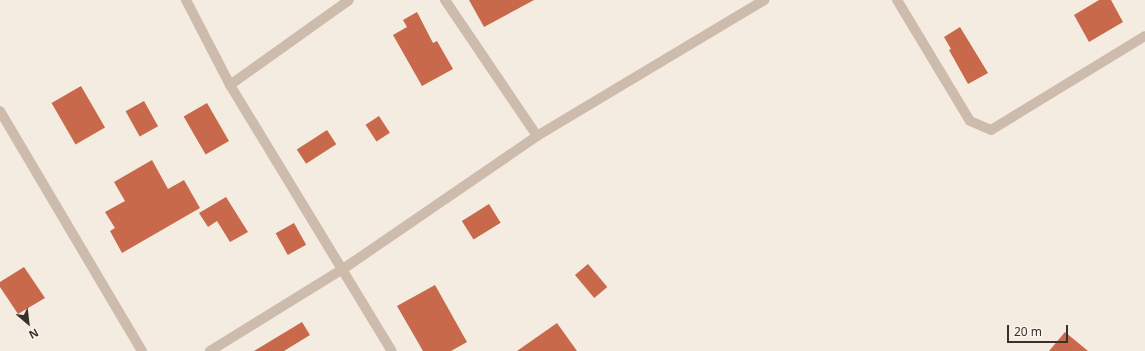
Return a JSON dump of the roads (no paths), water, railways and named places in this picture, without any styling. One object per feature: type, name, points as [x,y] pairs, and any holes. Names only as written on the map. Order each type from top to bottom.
[{"type":"street","points":[[186,0],[230,85],[392,351]]},
{"type":"street","points":[[230,85],[349,0]]},
{"type":"street","points":[[445,0],[537,136]]},
{"type":"street","points":[[210,351],[343,269],[537,136],[764,0]]},
{"type":"street","points":[[897,0],[970,121],[991,130],[1145,36]]},
{"type":"street","points":[[0,111],[142,351]]}]
